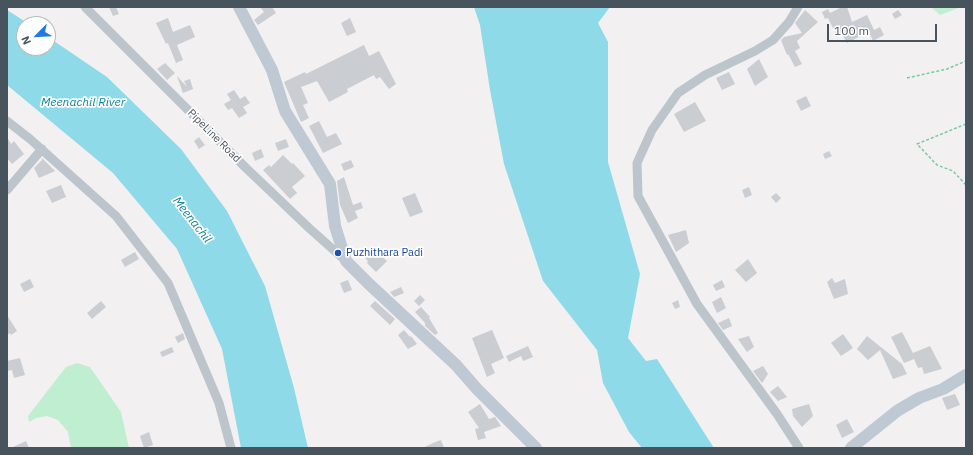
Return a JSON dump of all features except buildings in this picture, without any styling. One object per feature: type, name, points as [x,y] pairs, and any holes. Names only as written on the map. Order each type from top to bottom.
[{"type":"main road","points":[[239,7],[272,70],[285,111],[330,184],[335,226],[346,261],[368,284],[456,365],[477,389],[536,448]]},
{"type":"main road","points":[[851,448],[897,411],[919,398],[943,389],[966,375]]},
{"type":"street","name":"PipeLine Road","points":[[85,7],[245,167],[346,261]]},
{"type":"street","points":[[798,7],[789,22],[773,40],[755,51],[705,76],[678,93],[652,130],[637,163],[638,196],[697,304],[777,414],[799,448]]},
{"type":"street","points":[[7,121],[42,149],[116,216],[168,283],[219,403],[231,448]]},
{"type":"street","points":[[7,190],[42,149]]},
{"type":"path","points":[[907,78],[947,69],[966,61]]},
{"type":"path","points":[[966,124],[917,144],[937,165],[953,171],[966,185]]},
{"type":"green space","points":[[931,7],[961,7],[940,15]]},
{"type":"green space","points":[[77,363],[90,367],[121,412],[129,448],[71,448],[68,432],[58,420],[47,416],[36,418],[29,422],[28,416],[66,367]]},
{"type":"water","points":[[474,7],[610,7],[598,23],[608,42],[608,162],[640,274],[628,338],[646,361],[657,359],[714,448],[642,448],[629,432],[603,383],[597,350],[543,281],[504,164],[490,90],[480,25]]},
{"type":"water","name":"Meenachil River","points":[[7,10],[16,16],[16,56],[56,56],[56,42],[107,77],[181,149],[227,211],[265,286],[294,388],[308,448],[241,448],[222,349],[177,249],[113,173],[7,85]]},
{"type":"place","name":"Puzhithara Padi","points":[[338,253]]},
{"type":"water label","name":"Meenachil","points":[[192,220]]}]
